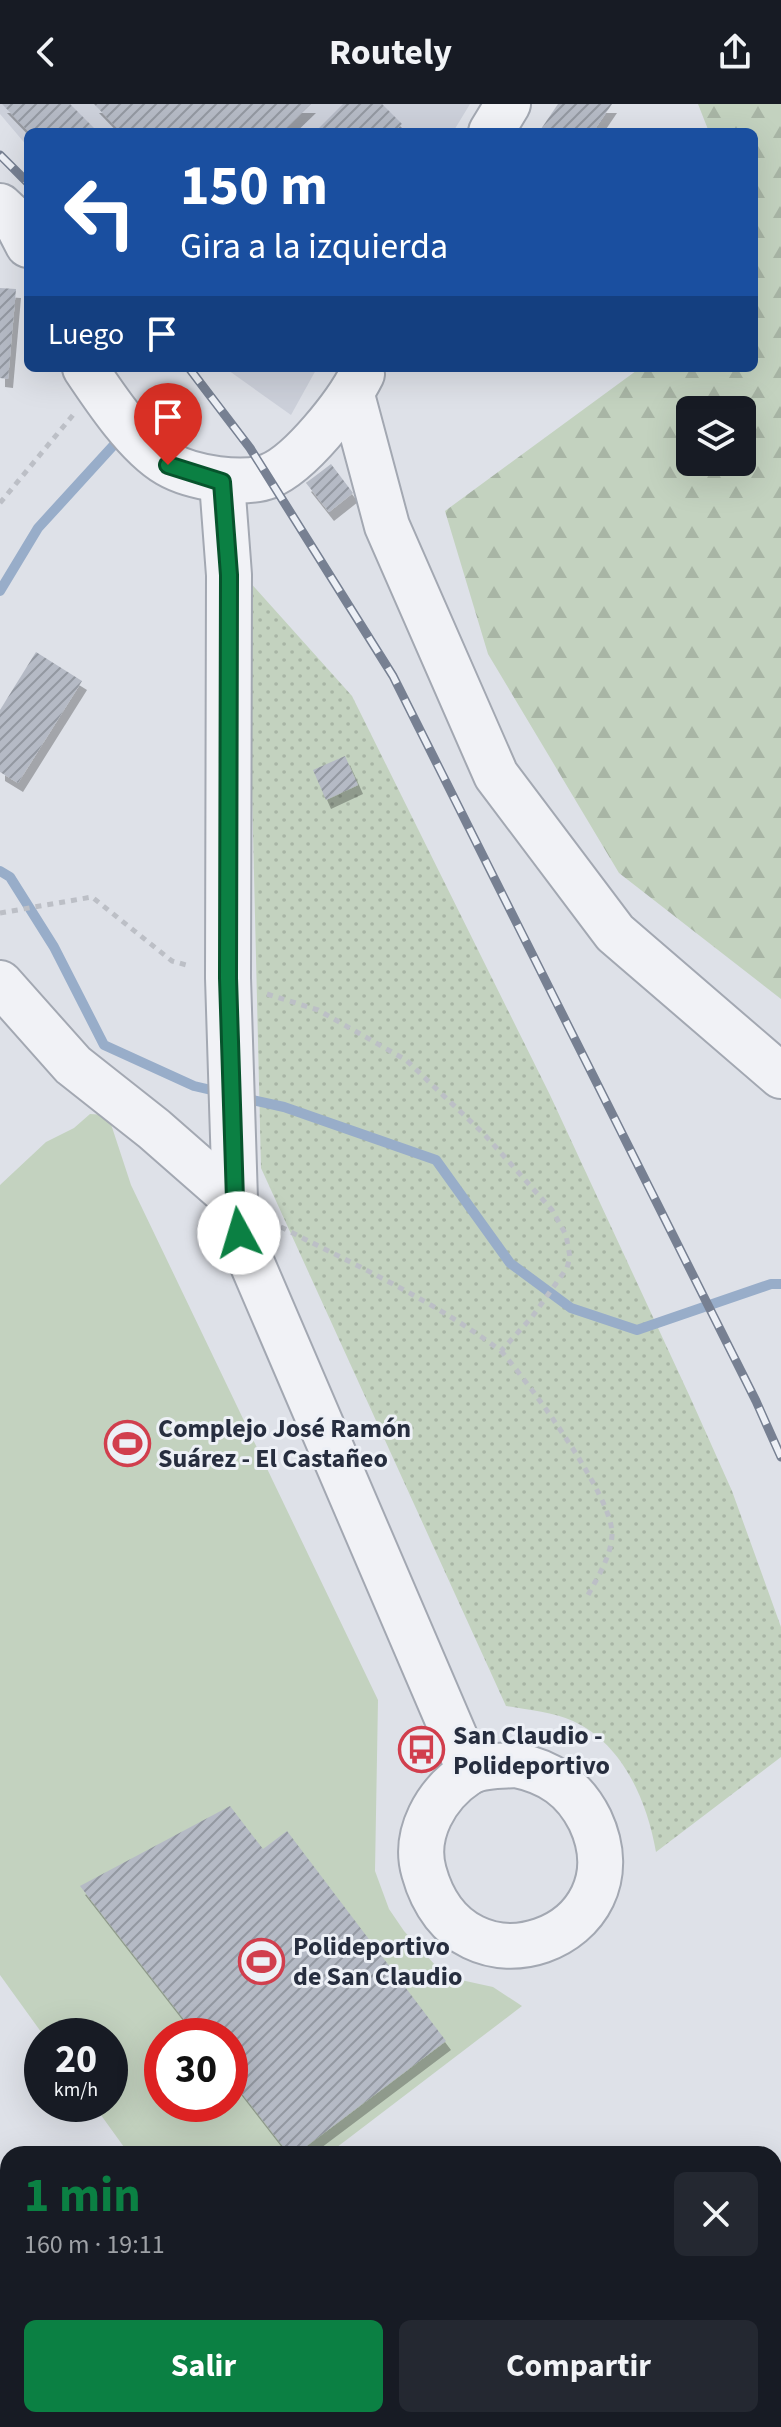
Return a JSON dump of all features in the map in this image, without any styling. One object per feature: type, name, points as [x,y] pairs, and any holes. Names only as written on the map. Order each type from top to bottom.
[{"type":"street","points":[[493,128],[508,104]]},
{"type":"street","points":[[0,206],[15,220],[24,237]]},
{"type":"street","points":[[107,400],[168,465],[222,482],[268,476],[296,459],[359,381]]},
{"type":"street","points":[[359,381],[387,526],[496,775],[615,933],[781,1076]]},
{"type":"street","points":[[222,482],[229,575],[228,978],[235,1200],[239,1233],[470,1772]]},
{"type":"street","points":[[0,983],[73,1065],[154,1129],[235,1200]]},
{"type":"street","points":[[516,1765],[534,1769],[558,1780],[581,1801],[593,1827],[599,1855],[599,1879],[592,1898],[580,1916],[562,1932],[523,1946],[498,1946],[470,1937],[449,1918],[429,1889],[421,1861],[423,1831],[445,1793],[470,1772],[516,1765]]},
{"type":"path","points":[[0,503],[63,425],[107,400]]},
{"type":"path","points":[[0,913],[92,897],[172,961],[318,1010],[406,1060],[484,1134],[552,1210],[566,1235],[570,1257],[567,1268],[532,1317],[501,1351]]},
{"type":"path","points":[[235,1200],[402,1290],[477,1333],[501,1351],[571,1446],[611,1520],[609,1553],[587,1597]]},
{"type":"shaded area","points":[[0,104],[470,104],[455,128],[24,128],[24,142],[0,114]]},
{"type":"shaded area","points":[[231,372],[315,372],[291,415]]},
{"type":"green space","points":[[698,104],[781,104],[781,999],[619,873],[488,654],[445,511],[635,372],[758,372],[758,128],[707,128]]},
{"type":"green space","points":[[247,579],[352,696],[550,1095],[690,1397],[732,1491],[781,1627],[781,1757],[656,1852],[639,1794],[619,1759],[606,1744],[573,1721],[506,1706],[261,1168]]},
{"type":"green space","name":"Complejo José Ramón Suárez - El Castañeo","points":[[90,1114],[108,1115],[131,1185],[378,1700],[375,1871],[389,1909],[404,1931],[436,1966],[461,1980],[493,1987],[522,2006],[338,2146],[123,2146],[106,2122],[128,2122],[128,2018],[31,2018],[0,1975],[0,1185],[46,1142],[74,1128]]},
{"type":"building","points":[[2,104],[70,104],[94,128],[25,128]]},
{"type":"building","points":[[94,104],[311,104],[286,128],[117,128]]},
{"type":"building","points":[[343,104],[382,104],[402,124],[398,128],[319,128]]},
{"type":"building","points":[[558,104],[612,104],[596,128],[542,128]]},
{"type":"building","points":[[0,288],[16,289],[8,379],[0,378]]},
{"type":"building","points":[[331,464],[353,493],[329,512],[306,483]]},
{"type":"building","points":[[36,652],[82,681],[18,783],[0,772],[0,710]]},
{"type":"building","points":[[345,756],[358,785],[326,800],[313,770]]},
{"type":"building","name":"Polideportivo de San Claudio","points":[[230,1806],[263,1849],[287,1831],[446,2041],[307,2146],[283,2146],[248,2101],[248,2018],[183,2018],[80,1886]]},
{"type":"waterway","points":[[136,422],[165,392]]},
{"type":"waterway","points":[[0,591],[38,528],[122,436]]},
{"type":"waterway","points":[[0,871],[10,877],[54,947],[104,1045],[194,1086],[220,1092]]},
{"type":"waterway","points":[[243,1098],[284,1107],[436,1160],[510,1263],[571,1308],[637,1330],[771,1284],[781,1284]]},
{"type":"railway","points":[[0,155],[24,179]]},
{"type":"railway","points":[[192,372],[250,448],[393,676],[756,1401],[781,1457]]},
{"type":"place","name":"Complejo José Ramón Suárez - El Castañeo","points":[[127,1443]]},
{"type":"place","name":"San Claudio - Polideportivo","points":[[422,1750]]},
{"type":"place","name":"Polideportivo de San Claudio","points":[[262,1961]]},
{"type":"route","points":[[168,465],[222,482],[229,575],[228,978],[235,1200],[239,1233]]}]
